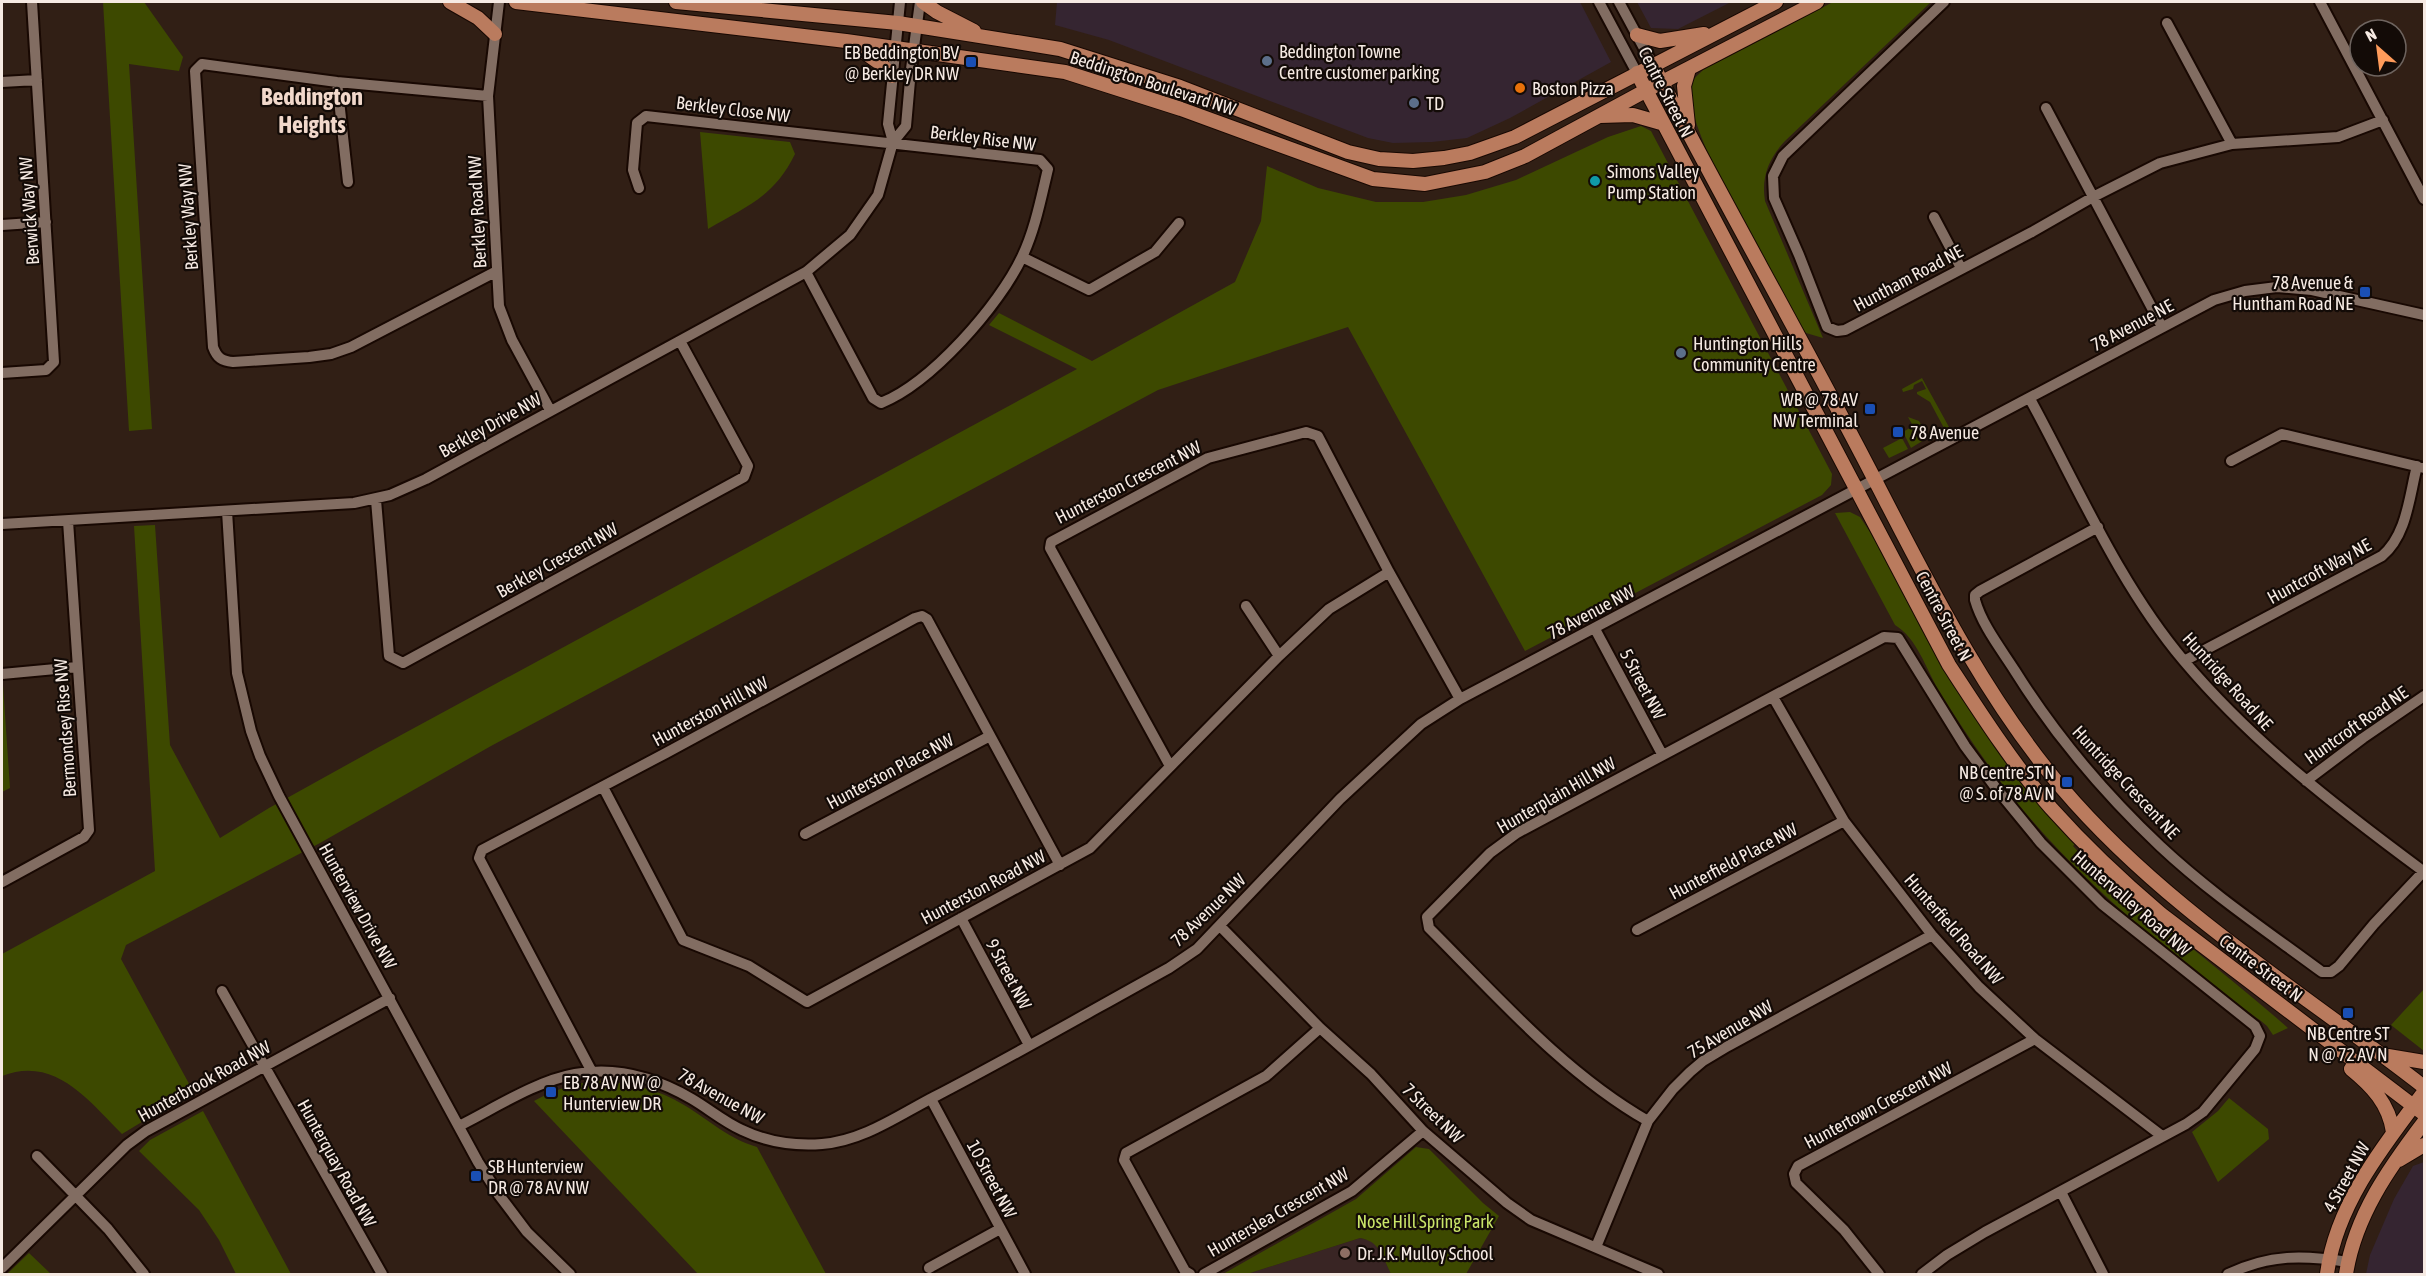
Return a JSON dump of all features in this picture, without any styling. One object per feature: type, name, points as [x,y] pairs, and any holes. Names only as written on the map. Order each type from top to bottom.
[{"type":"main road","points":[[450,2],[478,18],[495,34]]},
{"type":"main road","name":"Beddington Boulevard NW","points":[[516,2],[846,40],[1065,72],[1202,117],[1352,172],[1383,180],[1425,184],[1485,172],[1525,156],[1817,2]]},
{"type":"main road","name":"Beddington Boulevard NW","points":[[676,2],[898,23],[1060,49],[1169,83],[1348,152],[1379,159],[1413,161],[1470,153],[1515,137],[1776,2]]},
{"type":"main road","points":[[922,2],[981,35]]},
{"type":"main road","points":[[1637,34],[1654,40],[1671,41],[1721,31]]},
{"type":"main road","points":[[846,40],[881,64],[892,76]]},
{"type":"main road","name":"Centre Street N","points":[[1645,69],[1662,82],[1976,666],[2001,706],[2061,787],[2118,848],[2158,885],[2424,1087]]},
{"type":"main road","name":"Centre Street N","points":[[1645,69],[1645,91],[1661,123],[1949,665],[1989,727],[2050,807],[2123,882],[2161,914],[2419,1110]]},
{"type":"main road","points":[[1689,69],[1684,86],[1690,136]]},
{"type":"main road","points":[[1598,116],[1633,115],[1661,123]]},
{"type":"main road","points":[[2298,1019],[2309,1037],[2359,1075],[2373,1089],[2388,1110],[2393,1132]]},
{"type":"main road","points":[[2384,1055],[2424,1062]]},
{"type":"main road","name":"4 Street NW","points":[[2326,1275],[2345,1212],[2393,1132],[2419,1110],[2424,1092]]},
{"type":"main road","name":"4 Street NW","points":[[2347,1268],[2364,1215],[2392,1164],[2424,1122]]},
{"type":"main road","points":[[2392,1164],[2424,1146]]},
{"type":"street","name":"Berwick Way NW","points":[[2,373],[46,370],[54,362],[32,2]]},
{"type":"street","name":"Berkley Road NW","points":[[499,2],[488,96],[499,306],[512,340],[550,410]]},
{"type":"street","name":"Berkley Drive NW","points":[[893,142],[888,124],[900,2]]},
{"type":"street","name":"Berkley Drive NW","points":[[2,524],[376,500],[426,479],[806,272],[850,235],[878,195],[893,142],[906,126],[916,26],[922,2]]},
{"type":"street","name":"Centre Street N","points":[[1599,2],[1645,69]]},
{"type":"street","name":"Centre Street N","points":[[1619,2],[1637,34],[1645,69]]},
{"type":"street","name":"Huntham Road NE","points":[[1944,2],[1783,156],[1773,176],[1774,198],[1827,327],[1837,331],[1845,330],[2032,232],[2093,197],[2160,164],[2232,144],[2338,137],[2383,120]]},
{"type":"street","points":[[2320,2],[2424,199]]},
{"type":"street","points":[[2167,24],[2232,144]]},
{"type":"street","name":"Berkley Way NW","points":[[488,96],[337,82],[202,64],[195,71],[213,347],[216,355],[223,361],[331,354],[370,339],[497,271]]},
{"type":"street","points":[[2,82],[37,80]]},
{"type":"street","points":[[337,82],[348,182]]},
{"type":"street","points":[[2046,108],[2162,327]]},
{"type":"street","name":"Berkley Close NW","points":[[639,188],[633,170],[637,123],[646,116],[893,142]]},
{"type":"street","name":"Berkley Rise NW","points":[[806,272],[873,398],[880,403],[891,399],[938,364],[987,312],[1022,257],[1035,220],[1048,169],[1040,160],[974,154],[893,142]]},
{"type":"street","points":[[1934,217],[1961,268]]},
{"type":"street","points":[[2,225],[45,222]]},
{"type":"street","points":[[1022,257],[1089,290],[1155,252],[1179,223]]},
{"type":"street","name":"78 Avenue NE","points":[[1875,479],[2214,300],[2246,291],[2277,287],[2312,290],[2424,315]]},
{"type":"street","name":"Berkley Crescent NW","points":[[376,500],[389,656],[403,663],[744,477],[748,466],[680,341]]},
{"type":"street","name":"Huntridge Road NE","points":[[2030,399],[2126,577],[2184,661],[2271,752],[2424,871]]},
{"type":"street","name":"Hunterston Crescent NW","points":[[1170,766],[1050,548],[1051,542],[1208,458],[1306,432],[1318,436],[1389,572],[1460,699]]},
{"type":"street","points":[[2231,461],[2282,434],[2421,467]]},
{"type":"street","name":"Huntcroft Way NE","points":[[2184,661],[2382,556],[2391,548],[2401,530],[2421,467]]},
{"type":"street","name":"78 Avenue NW","points":[[459,1126],[551,1081],[574,1074],[626,1072],[661,1082],[741,1130],[769,1140],[798,1144],[839,1141],[859,1135],[931,1099],[1169,968],[1197,949],[1340,799],[1421,724],[1460,699],[1875,479]]},
{"type":"street","name":"Hunterview Drive NW","points":[[227,511],[237,673],[251,731],[260,756],[279,796],[478,1162],[527,1232],[570,1275]]},
{"type":"street","name":"Bermondsey Rise NW","points":[[2,882],[84,837],[88,830],[68,521]]},
{"type":"street","name":"Huntridge Crescent NE","points":[[2098,527],[1980,591],[1974,600],[2004,653],[2057,732],[2128,814],[2162,847],[2206,884],[2322,972],[2331,972],[2339,966],[2424,871]]},
{"type":"street","name":"Hunterston Road NW","points":[[603,787],[683,940],[749,966],[807,1002],[1090,848],[1279,656],[1329,609],[1389,572]]},
{"type":"street","points":[[1246,606],[1279,656]]},
{"type":"street","name":"Hunterston Hill NW","points":[[592,1072],[479,858],[482,850],[915,618],[922,616],[927,619],[1060,865]]},
{"type":"street","name":"5 Street NW","points":[[1595,629],[1662,754]]},
{"type":"street","name":"Hunterplain Hill NW","points":[[1648,1121],[1623,1107],[1577,1073],[1429,928],[1427,917],[1490,853],[1517,833],[1884,637],[1893,636]]},
{"type":"street","name":"Huntervalley Road NW","points":[[1893,636],[1898,638],[1906,648],[1965,746],[2041,843],[2102,904],[2255,1026],[2259,1032],[2260,1040],[2255,1049],[2203,1112],[2162,1136]]},
{"type":"street","points":[[2,674],[77,667]]},
{"type":"street","name":"Huntcroft Road NE","points":[[2306,781],[2362,738],[2424,696]]},
{"type":"street","name":"Hunterfield Road NW","points":[[1773,697],[1844,821],[1932,935],[1979,987],[2035,1039],[2162,1136]]},
{"type":"street","name":"Hunterston Place NW","points":[[805,834],[990,736]]},
{"type":"street","name":"Hunterfield Place NW","points":[[1637,930],[1844,821]]},
{"type":"street","name":"9 Street NW","points":[[961,918],[1029,1045]]},
{"type":"street","name":"7 Street NW","points":[[1220,926],[1320,1028],[1371,1074],[1424,1131],[1531,1220],[1658,1275]]},
{"type":"street","name":"75 Avenue NW","points":[[1596,1247],[1648,1121],[1673,1089],[1703,1061],[1932,935]]},
{"type":"street","name":"Hunterquay Road NW","points":[[222,991],[382,1275]]},
{"type":"street","name":"Hunterbrook Road NW","points":[[2,1268],[127,1145],[146,1131],[390,998]]},
{"type":"street","points":[[1190,1275],[1185,1271],[1124,1160],[1126,1153],[1266,1076],[1320,1028]]},
{"type":"street","name":"Huntertown Crescent NW","points":[[1879,1275],[1844,1230],[1796,1184],[1794,1174],[1798,1166],[2035,1039]]},
{"type":"street","name":"10 Street NW","points":[[931,1099],[1025,1275]]},
{"type":"street","name":"Hunterslea Crescent NW","points":[[1204,1275],[1352,1191],[1424,1131]]},
{"type":"street","points":[[1922,1275],[1947,1255],[1985,1232],[2162,1136]]},
{"type":"street","points":[[37,1156],[123,1246],[144,1275]]},
{"type":"street","points":[[2061,1192],[2103,1275]]},
{"type":"street","points":[[929,1268],[1000,1229]]},
{"type":"street","points":[[2228,1275],[2258,1262],[2294,1256],[2329,1259],[2347,1268]]},
{"type":"shaded area","points":[[1057,2],[1580,2],[1611,62],[1510,118],[1467,138],[1393,143],[1368,138],[1109,40],[1055,25]]},
{"type":"shaded area","points":[[1637,2],[1731,2],[1678,29],[1651,28]]},
{"type":"shaded area","points":[[2424,1162],[2424,1274],[2366,1274],[2370,1255],[2394,1199],[2413,1166]]},
{"type":"shaded area","name":"Dr. J.K. Mulloy School","points":[[1360,1238],[1372,1241],[1379,1248],[1391,1274],[1247,1274]]},
{"type":"green space","points":[[103,2],[144,2],[183,57],[179,71],[129,64],[152,429],[129,431]]},
{"type":"green space","points":[[1833,2],[1931,2],[1785,141],[1771,161],[1765,176],[1765,201],[1823,338],[1806,333],[1797,325],[1752,242],[1701,135],[1692,107],[1690,88],[1693,80],[1703,70]]},
{"type":"green space","points":[[1641,126],[1651,131],[1832,474],[1831,485],[1822,495],[1525,651],[1348,327],[1158,390],[491,746],[320,843],[126,945],[121,959],[193,1091],[122,1134],[84,1096],[55,1076],[21,1071],[2,1076],[2,954],[155,871],[134,526],[155,525],[170,745],[220,838],[379,747],[1077,369],[989,325],[999,313],[1092,361],[1235,282],[1261,221],[1267,166],[1318,188],[1376,202],[1423,202],[1466,195],[1516,180],[1608,137]]},
{"type":"green space","points":[[700,132],[790,142],[795,154],[787,169],[769,191],[708,229]]},
{"type":"green space","points":[[1922,378],[1949,427],[1945,430],[1930,402],[1917,394],[1926,389],[1922,381],[1914,385],[1913,389],[1903,392],[1902,389]]},
{"type":"green space","points":[[1908,417],[1919,421],[1926,433],[1924,440],[1911,448],[1903,432],[1913,426]]},
{"type":"green space","points":[[1902,438],[1908,449],[1889,458],[1883,448]]},
{"type":"green space","points":[[1850,512],[1860,517],[1872,535],[1939,657],[1987,735],[2043,809],[2075,844],[2073,846],[2090,864],[2092,862],[2288,1028],[2273,1035],[2261,1021],[2227,997],[2130,918],[2040,830],[1983,758],[1938,689],[1915,646],[1895,625],[1835,513]]},
{"type":"green space","points":[[2,685],[10,788],[2,792]]},
{"type":"green space","points":[[2424,989],[2424,1051],[2391,1025]]},
{"type":"green space","points":[[600,1081],[633,1085],[664,1095],[684,1105],[728,1134],[757,1147],[826,1274],[698,1274],[534,1101],[566,1087]]},
{"type":"green space","points":[[2229,1098],[2268,1129],[2269,1139],[2218,1182],[2192,1132],[2218,1111]]},
{"type":"green space","points":[[203,1111],[291,1274],[236,1274],[219,1240],[199,1210],[139,1151],[150,1140]]},
{"type":"green space","name":"Nose Hill Spring Park","points":[[1416,1147],[1429,1149],[1499,1216],[1466,1274],[1391,1274],[1376,1246],[1360,1238],[1247,1274],[1223,1274],[1356,1199]]},
{"type":"green space","points":[[29,1253],[51,1274],[7,1274]]},
{"type":"place","name":"Beddington Towne Centre customer parking","points":[[1267,61]]},
{"type":"place","name":"EB Beddington BV @ Berkley DR NW","points":[[971,62]]},
{"type":"place","name":"Boston Pizza","points":[[1520,88]]},
{"type":"place","name":"TD","points":[[1414,103]]},
{"type":"place","name":"Simons Valley Pump Station","points":[[1595,181]]},
{"type":"place","name":"78 Avenue & Huntham Road NE","points":[[2365,292]]},
{"type":"place","name":"Huntington Hills Community Centre","points":[[1681,353]]},
{"type":"place","name":"WB @ 78 AV NW Terminal","points":[[1870,409]]},
{"type":"place","name":"78 Avenue","points":[[1898,432]]},
{"type":"place","name":"NB Centre ST N @ S. of 78 AV N","points":[[2067,782]]},
{"type":"place","name":"NB Centre ST N @ 72 AV N","points":[[2348,1013]]},
{"type":"place","name":"EB 78 AV NW @ Hunterview DR","points":[[551,1092]]},
{"type":"place","name":"SB Hunterview DR @ 78 AV NW","points":[[476,1176]]},
{"type":"place","name":"Dr. J.K. Mulloy School","points":[[1345,1253]]},
{"type":"district","name":"Beddington Heights","points":[[312,110]]}]
